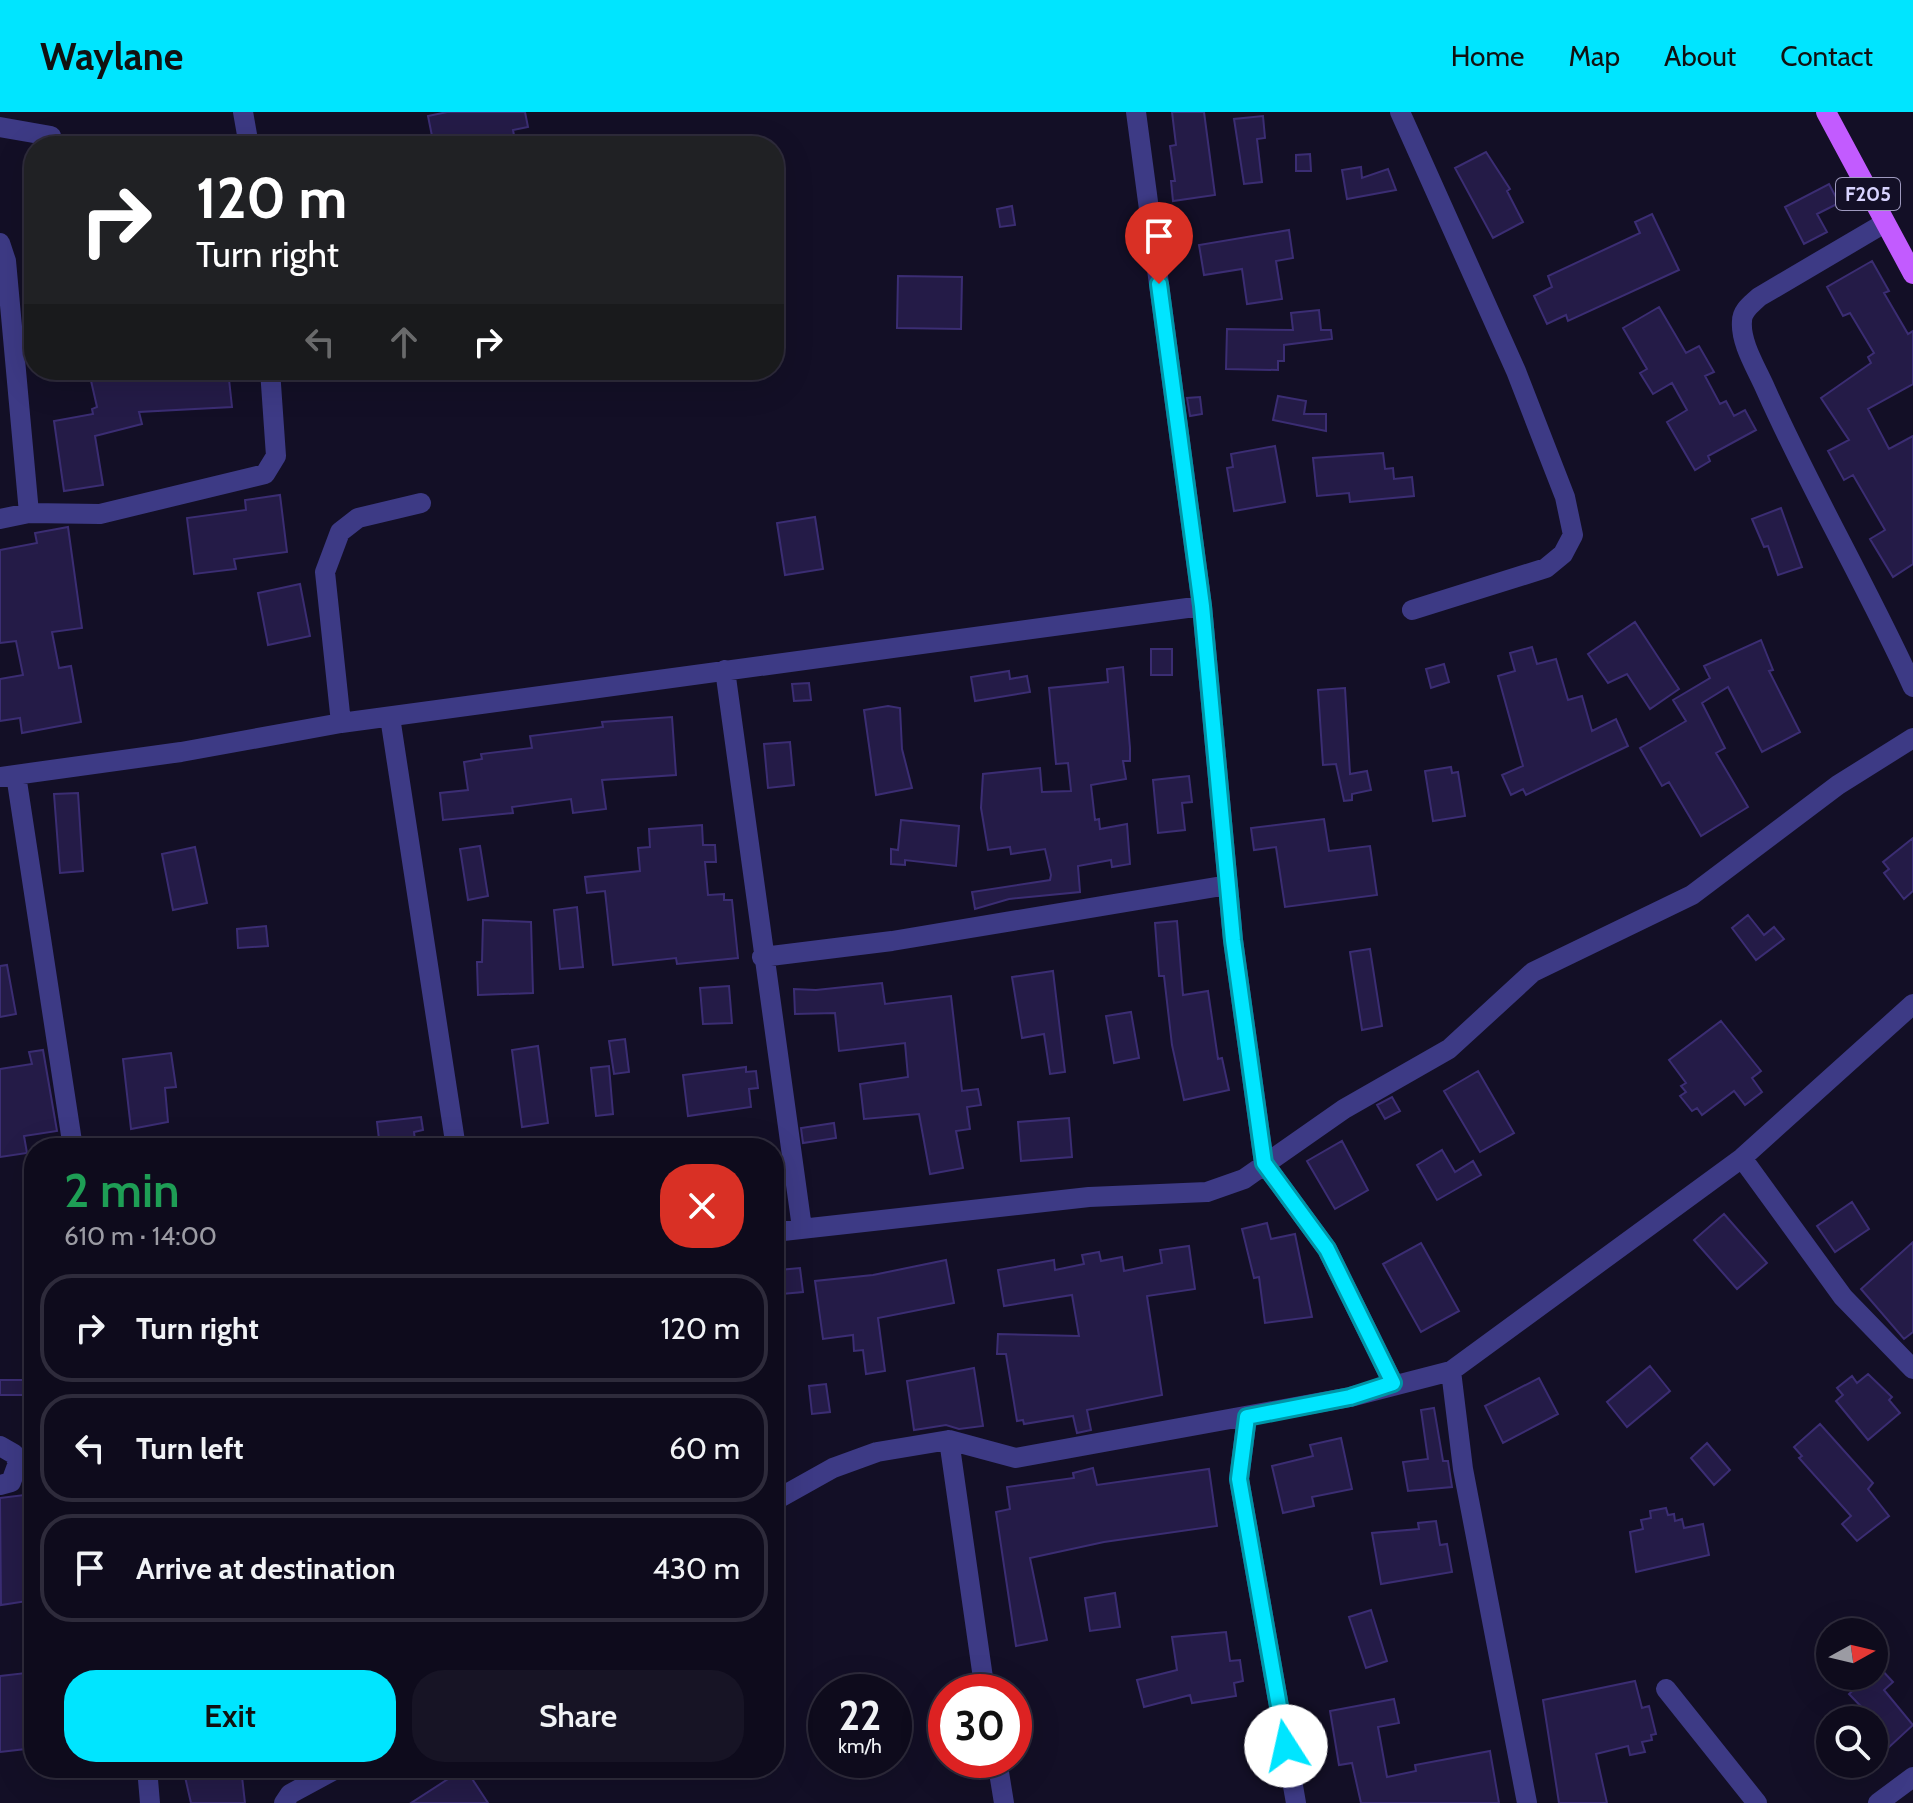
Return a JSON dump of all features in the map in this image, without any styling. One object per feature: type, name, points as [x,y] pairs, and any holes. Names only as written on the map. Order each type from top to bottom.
[{"type":"main road","name":"F205","points":[[1826,112],[1883,224],[1913,274]]},
{"type":"street","points":[[243,112],[247,136]]},
{"type":"street","points":[[1136,112],[1202,606],[1228,885],[1264,1163],[1327,1249],[1393,1383]]},
{"type":"street","points":[[1400,112],[1516,371],[1565,497],[1573,535],[1563,554],[1546,568],[1412,610]]},
{"type":"street","points":[[0,127],[51,136]]},
{"type":"street","points":[[1883,224],[1759,297],[1743,313],[1741,321],[1747,346],[1803,474],[1886,628],[1913,687]]},
{"type":"street","points":[[0,243],[6,261],[29,513]]},
{"type":"street","points":[[0,519],[29,513],[100,514],[265,474],[276,456],[271,380]]},
{"type":"street","points":[[341,723],[325,572],[340,532],[358,518],[421,503]]},
{"type":"street","points":[[71,1138],[8,776],[181,752],[341,723],[1202,606]]},
{"type":"street","points":[[725,670],[762,957],[802,1228]]},
{"type":"street","points":[[390,717],[454,1138]]},
{"type":"street","points":[[784,1231],[1089,1197],[1207,1192],[1244,1179],[1344,1109],[1449,1049],[1533,972],[1692,895],[1838,785],[1913,738]]},
{"type":"street","points":[[762,957],[892,941],[1228,885]]},
{"type":"street","points":[[784,1495],[833,1468],[877,1452],[949,1440],[1016,1458],[1350,1397],[1393,1383],[1451,1371],[1742,1158],[1913,1004]]},
{"type":"street","points":[[1742,1158],[1843,1297],[1913,1369]]},
{"type":"street","points":[[1451,1371],[1463,1469],[1527,1803]]},
{"type":"street","points":[[1247,1417],[1239,1479],[1296,1803]]},
{"type":"street","points":[[949,1440],[982,1674]]},
{"type":"street","points":[[0,1446],[24,1465]]},
{"type":"street","points":[[0,1485],[11,1482],[24,1469]]},
{"type":"street","points":[[1666,1689],[1757,1803]]},
{"type":"street","points":[[1878,1803],[1913,1777]]},
{"type":"street","points":[[148,1778],[150,1803]]},
{"type":"street","points":[[284,1803],[290,1794],[320,1778]]},
{"type":"street","points":[[1000,1778],[1004,1803]]},
{"type":"building","points":[[447,112],[525,112],[528,127],[513,130],[514,136],[432,136],[428,116]]},
{"type":"building","points":[[1172,112],[1204,112],[1215,195],[1173,201],[1171,181],[1175,181],[1170,146],[1176,145]]},
{"type":"building","points":[[1263,116],[1265,138],[1257,139],[1262,182],[1244,184],[1234,119]]},
{"type":"building","points":[[1486,152],[1510,189],[1507,191],[1523,222],[1493,238],[1455,168]]},
{"type":"building","points":[[1310,154],[1311,171],[1296,171],[1296,155]]},
{"type":"building","points":[[1361,167],[1362,178],[1388,169],[1396,190],[1347,199],[1342,170]]},
{"type":"building","points":[[1829,184],[1839,203],[1817,214],[1827,232],[1804,244],[1785,207]]},
{"type":"building","points":[[1012,206],[1015,225],[1000,227],[997,209]]},
{"type":"building","points":[[1652,214],[1679,270],[1568,321],[1566,315],[1547,324],[1534,296],[1552,287],[1548,276],[1640,233],[1635,222]]},
{"type":"building","points":[[1289,230],[1293,258],[1276,261],[1282,299],[1247,304],[1242,269],[1204,275],[1199,245]]},
{"type":"building","points":[[1872,261],[1889,291],[1884,293],[1908,334],[1913,331],[1913,384],[1868,409],[1889,449],[1913,436],[1913,564],[1893,577],[1870,539],[1885,530],[1853,475],[1844,480],[1828,451],[1849,440],[1821,398],[1871,363],[1868,357],[1874,353],[1850,313],[1843,316],[1827,287]]},
{"type":"building","points":[[898,276],[962,277],[961,329],[897,328]]},
{"type":"building","points":[[1659,307],[1686,353],[1699,346],[1714,372],[1705,376],[1720,404],[1726,401],[1734,416],[1745,410],[1756,430],[1708,456],[1710,461],[1695,470],[1667,422],[1687,410],[1672,383],[1653,394],[1640,373],[1647,369],[1623,328]]},
{"type":"building","points":[[1319,310],[1321,330],[1331,330],[1332,339],[1284,345],[1284,361],[1278,361],[1278,370],[1226,369],[1227,329],[1293,330],[1291,313]]},
{"type":"building","points":[[91,380],[229,380],[232,407],[139,412],[142,424],[95,436],[103,485],[64,491],[54,421],[93,414],[92,409],[97,407]]},
{"type":"building","points":[[1278,396],[1306,401],[1304,414],[1326,414],[1326,431],[1273,420]]},
{"type":"building","points":[[1200,397],[1202,414],[1190,416],[1187,398]]},
{"type":"building","points":[[1275,446],[1285,502],[1234,511],[1227,468],[1233,467],[1231,454]]},
{"type":"building","points":[[1383,453],[1385,469],[1393,468],[1394,479],[1412,477],[1414,496],[1350,502],[1349,493],[1317,496],[1313,458]]},
{"type":"building","points":[[280,495],[287,552],[234,559],[236,569],[194,574],[187,518],[246,510],[245,500]]},
{"type":"building","points":[[1781,508],[1802,567],[1778,575],[1768,546],[1764,547],[1752,519]]},
{"type":"building","points":[[815,517],[823,569],[785,575],[777,523]]},
{"type":"building","points":[[68,527],[82,628],[52,632],[59,668],[71,666],[81,722],[22,733],[20,718],[0,721],[0,679],[23,675],[16,641],[0,643],[0,550],[37,543],[35,533]]},
{"type":"building","points":[[300,584],[310,636],[268,645],[258,593]]},
{"type":"building","points":[[1635,622],[1679,689],[1650,709],[1627,674],[1608,683],[1588,654]]},
{"type":"building","points":[[1761,640],[1773,670],[1769,671],[1800,732],[1762,752],[1728,687],[1702,703],[1725,748],[1716,753],[1748,807],[1701,836],[1669,782],[1662,786],[1640,748],[1686,721],[1673,700],[1710,678],[1704,666]]},
{"type":"building","points":[[1532,647],[1537,664],[1556,659],[1568,700],[1582,696],[1592,731],[1616,719],[1628,746],[1526,795],[1523,789],[1511,795],[1502,775],[1523,766],[1498,676],[1515,671],[1510,653]]},
{"type":"building","points":[[1151,649],[1172,649],[1172,675],[1151,675]]},
{"type":"building","points":[[1444,664],[1449,682],[1431,688],[1426,669]]},
{"type":"building","points":[[1123,667],[1130,748],[1130,761],[1123,761],[1126,779],[1091,785],[1095,820],[1099,819],[1100,829],[1127,824],[1130,864],[1112,867],[1111,860],[1078,866],[1080,892],[1009,899],[975,909],[972,892],[1050,880],[1051,875],[1045,849],[1011,854],[1010,847],[988,850],[981,808],[983,774],[1040,768],[1042,792],[1071,791],[1068,763],[1056,764],[1049,688],[1108,682],[1107,669]]},
{"type":"building","points":[[1009,671],[1010,679],[1027,676],[1030,692],[975,701],[971,677]]},
{"type":"building","points":[[809,683],[811,700],[794,701],[792,684]]},
{"type":"building","points":[[1345,688],[1350,774],[1367,771],[1371,790],[1352,794],[1352,800],[1344,801],[1336,764],[1323,765],[1318,690]]},
{"type":"building","points":[[888,706],[900,708],[902,749],[912,788],[876,795],[864,710]]},
{"type":"building","points":[[672,717],[676,775],[602,780],[606,809],[573,813],[571,799],[512,807],[513,813],[443,820],[440,793],[468,790],[464,762],[482,759],[481,754],[532,748],[530,736],[603,727],[602,722]]},
{"type":"building","points":[[790,742],[794,785],[768,788],[764,744]]},
{"type":"building","points":[[1451,767],[1452,773],[1458,772],[1465,816],[1433,821],[1425,771]]},
{"type":"building","points":[[1189,776],[1192,802],[1182,803],[1185,830],[1158,833],[1153,780]]},
{"type":"building","points":[[78,793],[83,871],[60,873],[54,794]]},
{"type":"building","points":[[1324,819],[1329,851],[1370,846],[1377,895],[1285,907],[1276,847],[1254,850],[1251,828]]},
{"type":"building","points":[[901,820],[959,826],[956,866],[905,860],[905,865],[891,864],[891,849],[898,850]]},
{"type":"building","points":[[702,825],[703,845],[715,845],[716,862],[705,862],[708,895],[724,894],[724,900],[732,900],[738,958],[677,964],[676,958],[613,965],[605,891],[587,893],[585,877],[640,871],[638,848],[650,847],[649,829]]},
{"type":"building","points":[[1913,838],[1913,891],[1904,899],[1884,873],[1889,869],[1883,862]]},
{"type":"building","points":[[480,846],[488,896],[468,900],[460,849]]},
{"type":"building","points":[[195,847],[207,903],[173,910],[162,854]]},
{"type":"building","points":[[577,907],[583,967],[560,969],[554,910]]},
{"type":"building","points":[[1748,915],[1764,935],[1774,927],[1784,939],[1756,960],[1732,928]]},
{"type":"building","points":[[483,920],[531,922],[533,993],[478,995],[477,962],[482,962]]},
{"type":"building","points":[[1177,921],[1183,995],[1208,991],[1218,1059],[1222,1058],[1229,1090],[1184,1100],[1172,1045],[1164,976],[1159,976],[1155,923]]},
{"type":"building","points":[[266,926],[268,946],[238,948],[237,929]]},
{"type":"building","points":[[1370,949],[1382,1026],[1362,1030],[1350,952]]},
{"type":"building","points":[[7,965],[16,1014],[0,1017],[0,966]]},
{"type":"building","points":[[1053,971],[1065,1072],[1050,1074],[1044,1034],[1022,1038],[1012,977]]},
{"type":"building","points":[[882,983],[885,1004],[951,996],[962,1091],[978,1089],[981,1105],[967,1107],[970,1129],[956,1131],[963,1168],[930,1174],[919,1114],[864,1119],[860,1084],[908,1077],[905,1043],[839,1051],[835,1013],[795,1014],[794,989],[816,990]]},
{"type":"building","points":[[729,986],[732,1023],[703,1024],[700,988]]},
{"type":"building","points":[[1131,1012],[1139,1058],[1114,1063],[1106,1016]]},
{"type":"building","points":[[1721,1021],[1761,1071],[1752,1078],[1762,1092],[1745,1105],[1734,1091],[1702,1115],[1697,1108],[1692,1111],[1680,1096],[1686,1092],[1681,1086],[1686,1083],[1669,1060]]},
{"type":"building","points":[[625,1039],[629,1072],[614,1074],[609,1041]]},
{"type":"building","points":[[538,1046],[548,1123],[522,1127],[512,1050]]},
{"type":"building","points":[[43,1050],[57,1131],[24,1136],[24,1153],[0,1157],[0,1069],[32,1064],[29,1052]]},
{"type":"building","points":[[171,1053],[176,1087],[165,1088],[168,1122],[131,1129],[123,1059]]},
{"type":"building","points":[[609,1066],[613,1114],[596,1116],[591,1068]]},
{"type":"building","points":[[746,1067],[746,1072],[756,1071],[758,1088],[749,1089],[751,1107],[688,1116],[683,1075]]},
{"type":"building","points":[[1478,1071],[1514,1133],[1480,1152],[1444,1091]]},
{"type":"building","points":[[1392,1097],[1400,1111],[1385,1119],[1377,1105]]},
{"type":"building","points":[[421,1117],[423,1130],[414,1132],[415,1138],[379,1138],[377,1122]]},
{"type":"building","points":[[1069,1118],[1072,1157],[1021,1161],[1018,1122]]},
{"type":"building","points":[[834,1123],[836,1138],[803,1143],[801,1128]]},
{"type":"building","points":[[1342,1141],[1368,1190],[1335,1209],[1307,1161]]},
{"type":"building","points":[[1442,1150],[1455,1172],[1473,1161],[1481,1175],[1437,1200],[1417,1165]]},
{"type":"building","points":[[1852,1202],[1869,1229],[1835,1252],[1817,1226]]},
{"type":"building","points":[[1724,1214],[1767,1263],[1737,1289],[1694,1240]]},
{"type":"building","points":[[1267,1223],[1271,1239],[1295,1234],[1312,1317],[1265,1323],[1259,1277],[1254,1278],[1242,1229]]},
{"type":"building","points":[[1913,1242],[1913,1332],[1904,1339],[1861,1289]]},
{"type":"building","points":[[1421,1243],[1459,1311],[1421,1332],[1383,1264]]},
{"type":"building","points":[[1189,1246],[1195,1289],[1147,1296],[1162,1395],[1087,1410],[1091,1430],[1077,1433],[1073,1416],[1024,1424],[1023,1420],[1017,1421],[1006,1354],[997,1354],[998,1334],[1079,1336],[1072,1295],[1004,1306],[998,1270],[1054,1260],[1055,1270],[1084,1264],[1082,1255],[1099,1252],[1101,1261],[1122,1257],[1124,1271],[1162,1263],[1160,1250]]},
{"type":"building","points":[[946,1260],[954,1303],[878,1318],[885,1371],[866,1374],[863,1350],[854,1351],[853,1335],[823,1339],[815,1281],[873,1275]]},
{"type":"building","points":[[800,1268],[803,1292],[784,1294],[784,1270]]},
{"type":"building","points":[[1650,1366],[1670,1391],[1627,1427],[1607,1402]]},
{"type":"building","points":[[974,1368],[983,1426],[959,1429],[946,1425],[914,1430],[907,1381]]},
{"type":"building","points":[[1868,1374],[1892,1397],[1889,1400],[1900,1413],[1868,1440],[1836,1401],[1843,1395],[1837,1388],[1852,1376],[1857,1383]]},
{"type":"building","points":[[1539,1378],[1558,1414],[1503,1443],[1485,1406]]},
{"type":"building","points":[[0,1380],[24,1380],[24,1395],[0,1395]]},
{"type":"building","points":[[826,1384],[830,1412],[812,1414],[809,1386]]},
{"type":"building","points":[[1434,1408],[1443,1461],[1448,1461],[1452,1487],[1408,1491],[1403,1462],[1428,1459],[1421,1410]]},
{"type":"building","points":[[1820,1424],[1873,1483],[1868,1489],[1889,1516],[1857,1541],[1842,1524],[1851,1516],[1799,1458],[1802,1456],[1794,1447]]},
{"type":"building","points":[[1341,1438],[1352,1489],[1312,1497],[1314,1506],[1283,1513],[1272,1466],[1313,1456],[1310,1445]]},
{"type":"building","points":[[1707,1443],[1730,1470],[1714,1485],[1691,1458]]},
{"type":"building","points":[[1093,1468],[1097,1485],[1209,1469],[1217,1526],[1104,1542],[1030,1558],[1047,1640],[1016,1646],[996,1512],[1010,1509],[1007,1487],[1074,1478],[1073,1473]]},
{"type":"building","points":[[24,1495],[24,1602],[1,1605],[0,1498]]},
{"type":"building","points":[[1666,1508],[1668,1515],[1674,1514],[1675,1521],[1682,1519],[1684,1528],[1703,1524],[1709,1555],[1636,1572],[1630,1532],[1643,1529],[1641,1520],[1651,1518],[1650,1511]]},
{"type":"building","points":[[1436,1521],[1440,1545],[1447,1544],[1452,1572],[1381,1584],[1372,1533],[1419,1529],[1418,1523]]},
{"type":"building","points":[[1115,1593],[1120,1627],[1090,1631],[1085,1598]]},
{"type":"building","points":[[1371,1610],[1387,1661],[1366,1668],[1349,1617]]},
{"type":"building","points":[[1226,1632],[1230,1661],[1240,1660],[1243,1681],[1234,1683],[1236,1696],[1192,1703],[1190,1695],[1144,1707],[1137,1680],[1177,1670],[1172,1637]]},
{"type":"building","points":[[24,1673],[24,1749],[0,1752],[0,1676]]},
{"type":"building","points":[[1635,1681],[1642,1708],[1649,1706],[1656,1734],[1651,1735],[1652,1740],[1642,1742],[1645,1752],[1630,1755],[1628,1746],[1596,1754],[1607,1803],[1559,1803],[1543,1700]]},
{"type":"building","points":[[1853,1690],[1884,1690],[1913,1725],[1888,1748],[1888,1706],[1861,1706],[1849,1694]]},
{"type":"building","points":[[1394,1699],[1399,1723],[1378,1727],[1387,1777],[1416,1771],[1415,1765],[1490,1751],[1499,1803],[1361,1803],[1352,1763],[1339,1765],[1330,1711]]},
{"type":"building","points":[[185,1778],[242,1778],[245,1803],[191,1803]]},
{"type":"building","points":[[450,1778],[472,1778],[488,1803],[411,1803]]},
{"type":"route","points":[[1159,284],[1202,606],[1233,940],[1264,1163],[1327,1249],[1360,1310],[1393,1383],[1350,1397],[1247,1417],[1239,1479],[1286,1746]]}]
